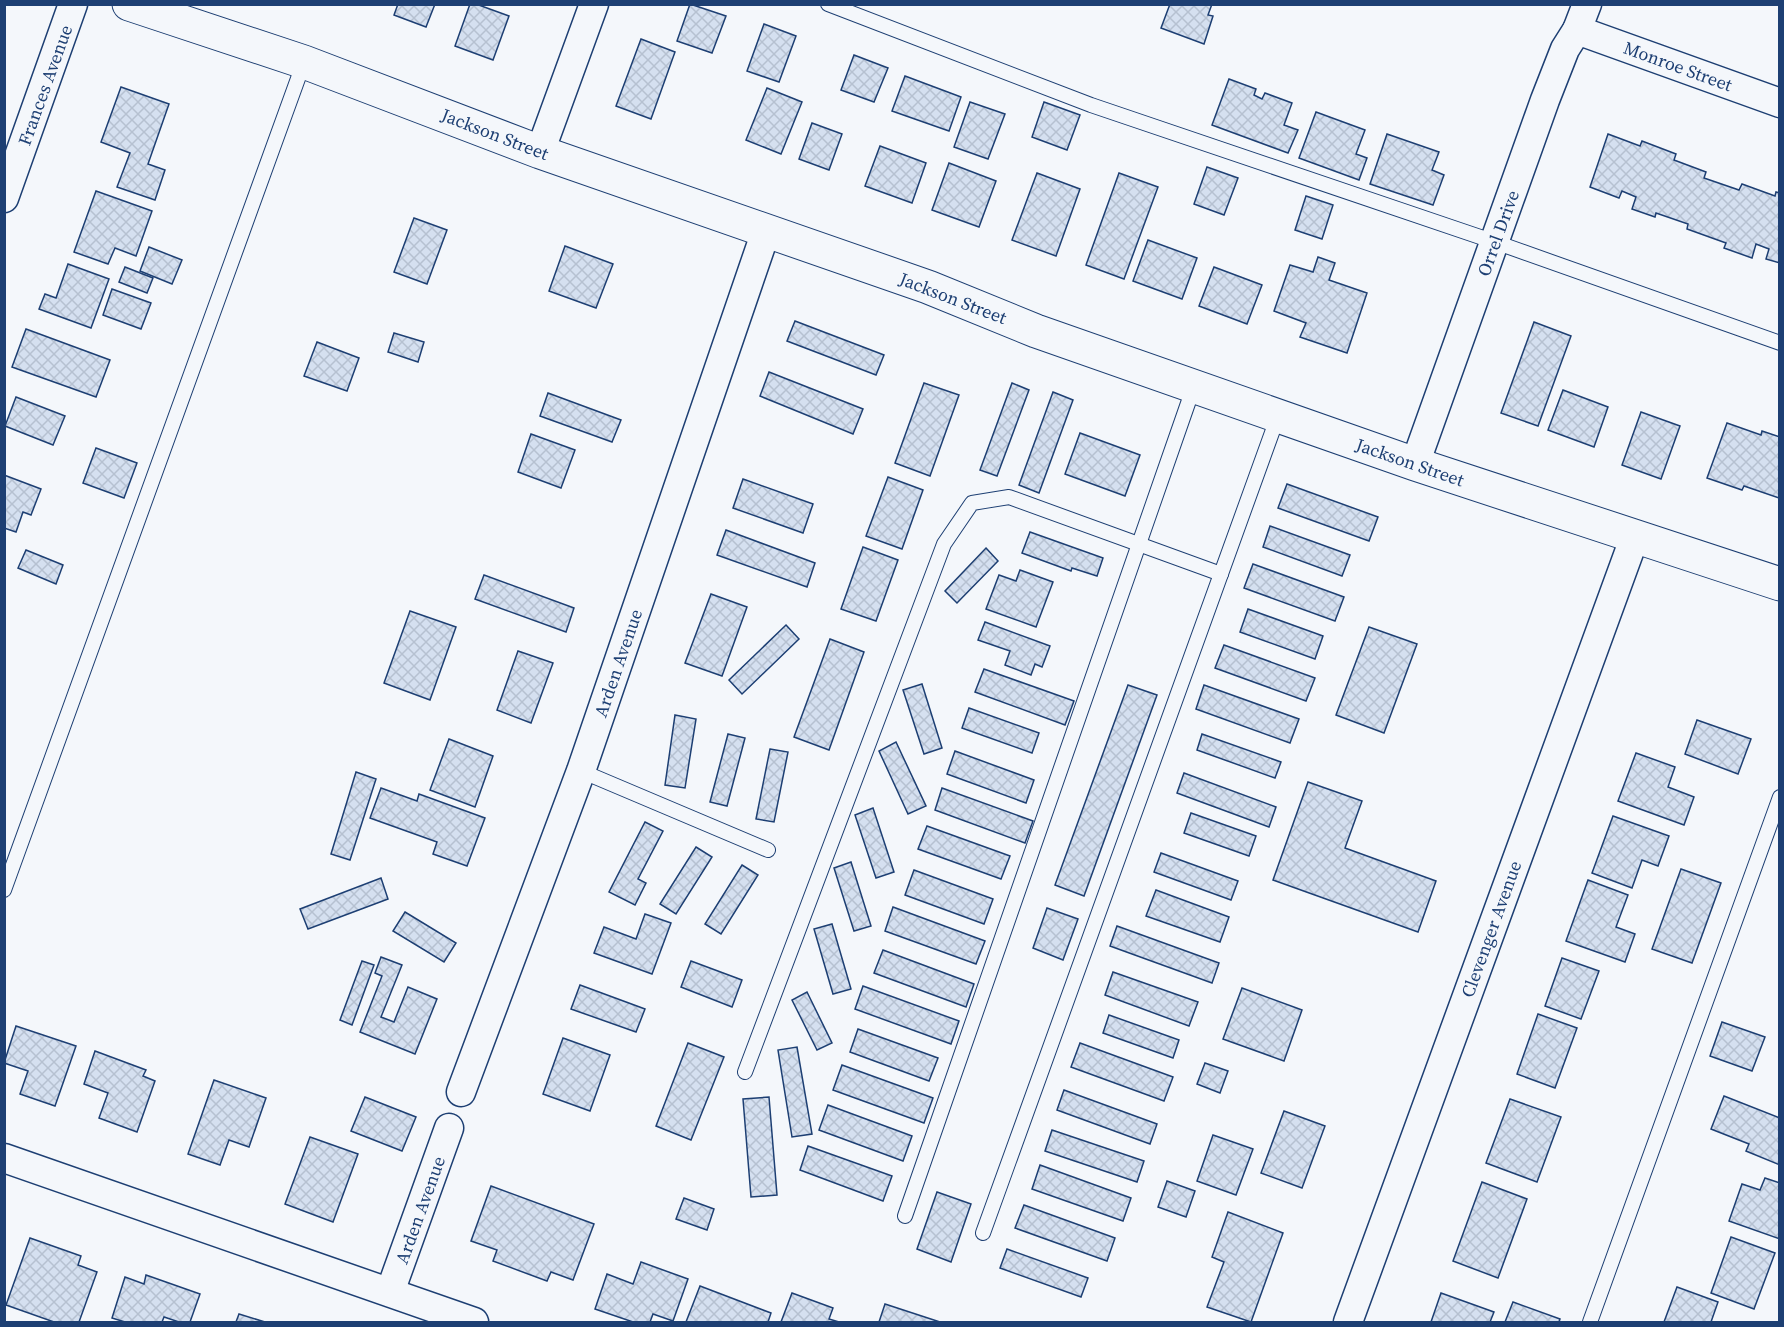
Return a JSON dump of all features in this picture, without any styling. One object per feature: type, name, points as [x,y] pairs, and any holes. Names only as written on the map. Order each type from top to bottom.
[{"type":"street","name":"Frances Avenue","points":[[4,198],[74,4]]},
{"type":"street","name":"Jackson Street","points":[[129,4],[304,62],[540,152],[928,287],[1036,331],[1415,464],[1779,584]]},
{"type":"street","points":[[540,152],[594,4]]},
{"type":"street","name":"Orrel Drive","points":[[1415,464],[1545,100],[1565,49],[1582,17]]},
{"type":"street","name":"Monroe Street","points":[[1582,17],[1779,103]]},
{"type":"street","name":"Arden Avenue","points":[[461,1092],[581,771],[766,231]]},
{"type":"street","name":"Clevenger Avenue","points":[[1348,1323],[1635,536]]},
{"type":"street","name":"Arden Avenue","points":[[390,1292],[449,1128]]},
{"type":"street","points":[[4,1158],[474,1323]]},
{"type":"lane","points":[[828,4],[1091,105],[1495,242],[1779,343]]},
{"type":"lane","points":[[4,890],[304,62]]},
{"type":"lane","points":[[905,1215],[1194,386]]},
{"type":"lane","points":[[983,1233],[1278,416]]},
{"type":"lane","points":[[745,1072],[944,544],[972,503],[1009,497],[1221,574]]},
{"type":"lane","points":[[581,771],[768,850]]},
{"type":"lane","points":[[1590,1323],[1779,797]]},
{"type":"building","points":[[398,4],[435,4],[426,27],[394,15]]},
{"type":"building","points":[[470,4],[509,16],[493,60],[455,46]]},
{"type":"building","points":[[690,4],[726,16],[712,53],[677,41]]},
{"type":"building","points":[[1170,4],[1212,4],[1208,15],[1213,16],[1204,44],[1161,28]]},
{"type":"building","points":[[764,24],[796,36],[779,82],[747,71]]},
{"type":"building","points":[[641,39],[675,52],[651,119],[616,106]]},
{"type":"building","points":[[854,55],[888,68],[874,102],[841,90]]},
{"type":"building","points":[[905,76],[961,97],[949,131],[892,111]]},
{"type":"building","points":[[1229,79],[1256,89],[1254,95],[1262,99],[1265,93],[1292,103],[1284,125],[1298,130],[1288,153],[1212,125]]},
{"type":"building","points":[[121,87],[169,104],[148,164],[165,170],[155,200],[117,187],[130,153],[101,142]]},
{"type":"building","points":[[767,88],[802,102],[781,154],[746,140]]},
{"type":"building","points":[[970,102],[1005,114],[988,159],[954,147]]},
{"type":"building","points":[[1044,102],[1080,115],[1067,150],[1032,137]]},
{"type":"building","points":[[1316,112],[1365,130],[1356,154],[1367,158],[1359,180],[1299,158]]},
{"type":"building","points":[[812,123],[842,134],[829,170],[799,159]]},
{"type":"building","points":[[1387,134],[1439,152],[1432,170],[1444,175],[1433,205],[1370,184]]},
{"type":"building","points":[[1608,134],[1640,146],[1642,141],[1676,154],[1674,160],[1706,172],[1704,178],[1739,190],[1742,184],[1775,196],[1776,192],[1780,193],[1780,263],[1766,259],[1769,249],[1756,244],[1752,258],[1724,248],[1726,243],[1687,229],[1688,224],[1656,213],[1655,217],[1632,209],[1636,197],[1622,191],[1619,198],[1590,187]]},
{"type":"building","points":[[880,146],[926,163],[912,203],[865,186]]},
{"type":"building","points":[[949,163],[996,181],[979,227],[932,210]]},
{"type":"building","points":[[1207,167],[1238,178],[1224,215],[1194,204]]},
{"type":"building","points":[[1037,173],[1080,189],[1056,256],[1012,240]]},
{"type":"building","points":[[1119,173],[1158,187],[1124,279],[1086,265]]},
{"type":"building","points":[[96,191],[152,211],[136,256],[115,248],[108,264],[74,252]]},
{"type":"building","points":[[1306,196],[1333,205],[1322,239],[1295,230]]},
{"type":"building","points":[[414,218],[447,230],[427,284],[394,272]]},
{"type":"building","points":[[1148,240],[1197,258],[1182,299],[1133,281]]},
{"type":"building","points":[[565,246],[613,264],[596,308],[549,291]]},
{"type":"building","points":[[149,247],[182,260],[172,284],[140,271]]},
{"type":"building","points":[[1318,257],[1335,263],[1329,280],[1367,293],[1347,353],[1300,337],[1306,323],[1274,311],[1290,265],[1313,272]]},
{"type":"building","points":[[68,264],[109,279],[91,328],[39,309],[45,294],[56,298]]},
{"type":"building","points":[[125,267],[153,278],[147,293],[119,282]]},
{"type":"building","points":[[1214,267],[1262,285],[1247,324],[1199,306]]},
{"type":"building","points":[[112,289],[151,303],[141,329],[103,315]]},
{"type":"building","points":[[795,321],[884,355],[876,375],[787,341]]},
{"type":"building","points":[[1534,322],[1571,336],[1538,426],[1501,413]]},
{"type":"building","points":[[26,329],[110,360],[96,397],[12,367]]},
{"type":"building","points":[[394,333],[424,342],[418,362],[388,352]]},
{"type":"building","points":[[317,342],[359,358],[347,391],[304,376]]},
{"type":"building","points":[[769,372],[863,409],[853,434],[760,396]]},
{"type":"building","points":[[924,383],[959,395],[930,476],[895,463]]},
{"type":"building","points":[[1012,383],[1029,390],[997,476],[980,470]]},
{"type":"building","points":[[1563,390],[1608,407],[1594,447],[1548,430]]},
{"type":"building","points":[[1053,392],[1073,400],[1039,493],[1019,485]]},
{"type":"building","points":[[548,393],[621,420],[612,442],[540,416]]},
{"type":"building","points":[[16,397],[65,416],[53,445],[5,426]]},
{"type":"building","points":[[1641,412],[1680,426],[1661,479],[1622,465]]},
{"type":"building","points":[[1727,423],[1761,435],[1762,431],[1780,437],[1779,498],[1744,486],[1742,490],[1707,478]]},
{"type":"building","points":[[1080,433],[1140,455],[1125,496],[1065,474]]},
{"type":"building","points":[[531,434],[575,450],[561,488],[518,472]]},
{"type":"building","points":[[96,448],[137,463],[124,498],[83,483]]},
{"type":"building","points":[[4,475],[41,489],[31,515],[23,512],[16,532],[4,528]]},
{"type":"building","points":[[888,477],[923,490],[902,549],[866,536]]},
{"type":"building","points":[[743,479],[813,504],[803,533],[733,508]]},
{"type":"building","points":[[1287,484],[1378,517],[1369,541],[1278,508]]},
{"type":"building","points":[[1270,526],[1350,555],[1342,576],[1263,547]]},
{"type":"building","points":[[726,530],[815,563],[807,587],[717,555]]},
{"type":"building","points":[[1030,532],[1103,558],[1097,576],[1072,568],[1071,571],[1022,553]]},
{"type":"building","points":[[863,547],[898,560],[876,621],[841,609]]},
{"type":"building","points":[[986,548],[998,561],[957,603],[945,591]]},
{"type":"building","points":[[26,550],[63,565],[56,584],[18,568]]},
{"type":"building","points":[[1253,564],[1344,597],[1335,621],[1244,588]]},
{"type":"building","points":[[1020,570],[1053,582],[1036,627],[986,609],[999,575],[1016,581]]},
{"type":"building","points":[[484,575],[574,608],[566,632],[475,599]]},
{"type":"building","points":[[711,594],[747,607],[722,676],[685,663]]},
{"type":"building","points":[[1248,609],[1323,636],[1315,659],[1240,632]]},
{"type":"building","points":[[410,611],[456,627],[430,700],[384,683]]},
{"type":"building","points":[[985,622],[1050,646],[1042,667],[1035,664],[1031,675],[1005,665],[1010,651],[978,640]]},
{"type":"building","points":[[786,625],[799,639],[742,694],[729,680]]},
{"type":"building","points":[[1369,627],[1417,644],[1384,733],[1336,715]]},
{"type":"building","points":[[830,639],[864,652],[829,750],[794,737]]},
{"type":"building","points":[[1224,645],[1315,678],[1306,701],[1215,668]]},
{"type":"building","points":[[518,651],[553,663],[531,723],[497,710]]},
{"type":"building","points":[[984,669],[1074,701],[1065,725],[975,692]]},
{"type":"building","points":[[922,684],[942,748],[924,754],[903,690]]},
{"type":"building","points":[[1128,685],[1157,695],[1084,896],[1055,885]]},
{"type":"building","points":[[1204,685],[1299,719],[1290,743],[1196,709]]},
{"type":"building","points":[[969,708],[1039,733],[1032,753],[962,728]]},
{"type":"building","points":[[675,715],[696,719],[685,788],[665,785]]},
{"type":"building","points":[[1697,720],[1751,739],[1738,774],[1685,754]]},
{"type":"building","points":[[728,734],[745,738],[727,806],[710,802]]},
{"type":"building","points":[[1202,734],[1281,762],[1275,778],[1197,750]]},
{"type":"building","points":[[449,739],[493,756],[475,807],[430,790]]},
{"type":"building","points":[[896,742],[926,806],[908,814],[879,751]]},
{"type":"building","points":[[770,749],[788,752],[774,822],[756,819]]},
{"type":"building","points":[[955,751],[1034,780],[1026,803],[947,774]]},
{"type":"building","points":[[1636,753],[1675,767],[1668,787],[1694,797],[1684,825],[1618,801]]},
{"type":"building","points":[[356,772],[376,779],[350,860],[331,854]]},
{"type":"building","points":[[1184,773],[1276,807],[1269,827],[1177,793]]},
{"type":"building","points":[[1308,782],[1362,801],[1345,848],[1436,881],[1418,932],[1273,880]]},
{"type":"building","points":[[381,788],[417,801],[419,794],[485,818],[467,866],[433,854],[437,842],[370,818]]},
{"type":"building","points":[[942,788],[1033,821],[1025,843],[935,810]]},
{"type":"building","points":[[873,808],[894,872],[876,878],[855,815]]},
{"type":"building","points":[[1191,813],[1256,836],[1249,856],[1184,833]]},
{"type":"building","points":[[1613,816],[1669,836],[1658,866],[1642,860],[1632,888],[1592,873]]},
{"type":"building","points":[[645,822],[663,831],[638,879],[646,883],[635,905],[609,892]]},
{"type":"building","points":[[927,826],[1010,856],[1001,879],[918,849]]},
{"type":"building","points":[[696,847],[712,857],[676,914],[660,904]]},
{"type":"building","points":[[1161,853],[1238,881],[1231,900],[1154,872]]},
{"type":"building","points":[[851,862],[871,926],[854,931],[834,868]]},
{"type":"building","points":[[742,865],[758,875],[721,934],[705,924]]},
{"type":"building","points":[[1681,869],[1721,883],[1692,963],[1652,949]]},
{"type":"building","points":[[914,870],[993,899],[984,924],[905,895]]},
{"type":"building","points":[[381,878],[388,899],[308,929],[300,909]]},
{"type":"building","points":[[1588,880],[1628,895],[1616,927],[1635,934],[1625,962],[1566,941]]},
{"type":"building","points":[[1156,890],[1229,917],[1220,942],[1146,916]]},
{"type":"building","points":[[893,907],[985,941],[976,964],[885,931]]},
{"type":"building","points":[[1047,908],[1078,919],[1063,960],[1033,948]]},
{"type":"building","points":[[405,912],[456,943],[444,962],[393,931]]},
{"type":"building","points":[[645,914],[671,923],[652,974],[594,953],[604,927],[636,939]]},
{"type":"building","points":[[832,924],[851,989],[833,994],[814,929]]},
{"type":"building","points":[[1117,926],[1219,963],[1212,983],[1110,946]]},
{"type":"building","points":[[883,950],[974,984],[966,1007],[874,973]]},
{"type":"building","points":[[381,957],[402,965],[381,1017],[394,1022],[408,987],[437,999],[415,1054],[360,1032],[382,976],[375,973]]},
{"type":"building","points":[[1562,958],[1599,971],[1581,1019],[1545,1006]]},
{"type":"building","points":[[362,961],[374,965],[352,1025],[340,1020]]},
{"type":"building","points":[[691,961],[742,980],[732,1007],[681,987]]},
{"type":"building","points":[[1113,972],[1198,1002],[1189,1026],[1105,995]]},
{"type":"building","points":[[580,985],[645,1009],[636,1032],[571,1009]]},
{"type":"building","points":[[863,986],[959,1021],[951,1044],[855,1009]]},
{"type":"building","points":[[1242,988],[1302,1010],[1284,1061],[1223,1039]]},
{"type":"building","points":[[807,992],[832,1043],[817,1050],[792,1000]]},
{"type":"building","points":[[1538,1014],[1577,1028],[1555,1088],[1517,1074]]},
{"type":"building","points":[[1109,1015],[1179,1040],[1173,1058],[1103,1033]]},
{"type":"building","points":[[1722,1022],[1765,1037],[1752,1071],[1710,1056]]},
{"type":"building","points":[[16,1026],[76,1046],[55,1106],[20,1094],[28,1071],[4,1063]]},
{"type":"building","points":[[858,1029],[938,1058],[929,1081],[850,1052]]},
{"type":"building","points":[[563,1038],[610,1055],[590,1111],[543,1094]]},
{"type":"building","points":[[688,1043],[724,1057],[691,1140],[656,1126]]},
{"type":"building","points":[[1080,1043],[1173,1077],[1164,1101],[1071,1067]]},
{"type":"building","points":[[797,1047],[812,1134],[792,1137],[778,1050]]},
{"type":"building","points":[[95,1051],[146,1070],[143,1076],[155,1081],[137,1132],[99,1118],[108,1093],[84,1084]]},
{"type":"building","points":[[1205,1063],[1228,1071],[1220,1093],[1197,1084]]},
{"type":"building","points":[[842,1065],[933,1098],[924,1123],[833,1090]]},
{"type":"building","points":[[214,1080],[266,1098],[249,1147],[229,1140],[220,1165],[188,1154]]},
{"type":"building","points":[[1064,1090],[1157,1124],[1150,1144],[1057,1110]]},
{"type":"building","points":[[1724,1096],[1780,1118],[1780,1165],[1746,1151],[1749,1144],[1711,1129]]},
{"type":"building","points":[[365,1097],[416,1117],[402,1151],[351,1131]]},
{"type":"building","points":[[769,1097],[777,1195],[751,1197],[743,1099]]},
{"type":"building","points":[[1510,1099],[1561,1117],[1537,1182],[1486,1163]]},
{"type":"building","points":[[828,1105],[912,1136],[903,1161],[819,1130]]},
{"type":"building","points":[[1284,1111],[1325,1126],[1302,1188],[1261,1173]]},
{"type":"building","points":[[1052,1130],[1144,1161],[1137,1182],[1045,1151]]},
{"type":"building","points":[[1213,1135],[1253,1149],[1236,1195],[1197,1181]]},
{"type":"building","points":[[310,1137],[358,1154],[333,1222],[285,1204]]},
{"type":"building","points":[[808,1146],[892,1176],[883,1201],[800,1170]]},
{"type":"building","points":[[1040,1165],[1131,1198],[1123,1221],[1032,1189]]},
{"type":"building","points":[[1765,1178],[1780,1183],[1780,1239],[1729,1221],[1742,1184],[1760,1190]]},
{"type":"building","points":[[1167,1181],[1195,1191],[1186,1217],[1158,1207]]},
{"type":"building","points":[[1482,1182],[1527,1199],[1498,1278],[1453,1261]]},
{"type":"building","points":[[491,1186],[594,1224],[573,1280],[551,1272],[547,1281],[493,1261],[497,1250],[471,1241]]},
{"type":"building","points":[[937,1192],[971,1204],[951,1262],[917,1249]]},
{"type":"building","points":[[684,1198],[714,1209],[707,1230],[676,1219]]},
{"type":"building","points":[[1024,1205],[1115,1238],[1107,1261],[1015,1228]]},
{"type":"building","points":[[1228,1212],[1283,1233],[1251,1322],[1207,1307],[1224,1262],[1212,1257]]},
{"type":"building","points":[[1731,1237],[1775,1253],[1754,1309],[1711,1293]]},
{"type":"building","points":[[30,1238],[81,1256],[78,1265],[97,1272],[79,1322],[54,1322],[6,1305]]},
{"type":"building","points":[[1007,1249],[1088,1278],[1081,1297],[1000,1268]]},
{"type":"building","points":[[641,1262],[688,1279],[673,1321],[653,1314],[650,1322],[633,1322],[595,1309],[607,1274],[633,1284]]},
{"type":"building","points":[[146,1275],[200,1294],[190,1322],[179,1322],[164,1317],[162,1322],[125,1322],[112,1318],[125,1277],[144,1284]]},
{"type":"building","points":[[700,1286],[771,1313],[768,1322],[686,1322]]},
{"type":"building","points":[[1677,1287],[1718,1302],[1711,1322],[1664,1322]]},
{"type":"building","points":[[792,1293],[833,1308],[829,1319],[839,1322],[781,1322]]},
{"type":"building","points":[[1441,1293],[1494,1312],[1490,1322],[1431,1322]]},
{"type":"building","points":[[1513,1302],[1560,1319],[1559,1322],[1505,1322]]},
{"type":"building","points":[[885,1304],[940,1322],[879,1322]]},
{"type":"building","points":[[239,1314],[265,1322],[236,1322]]}]
